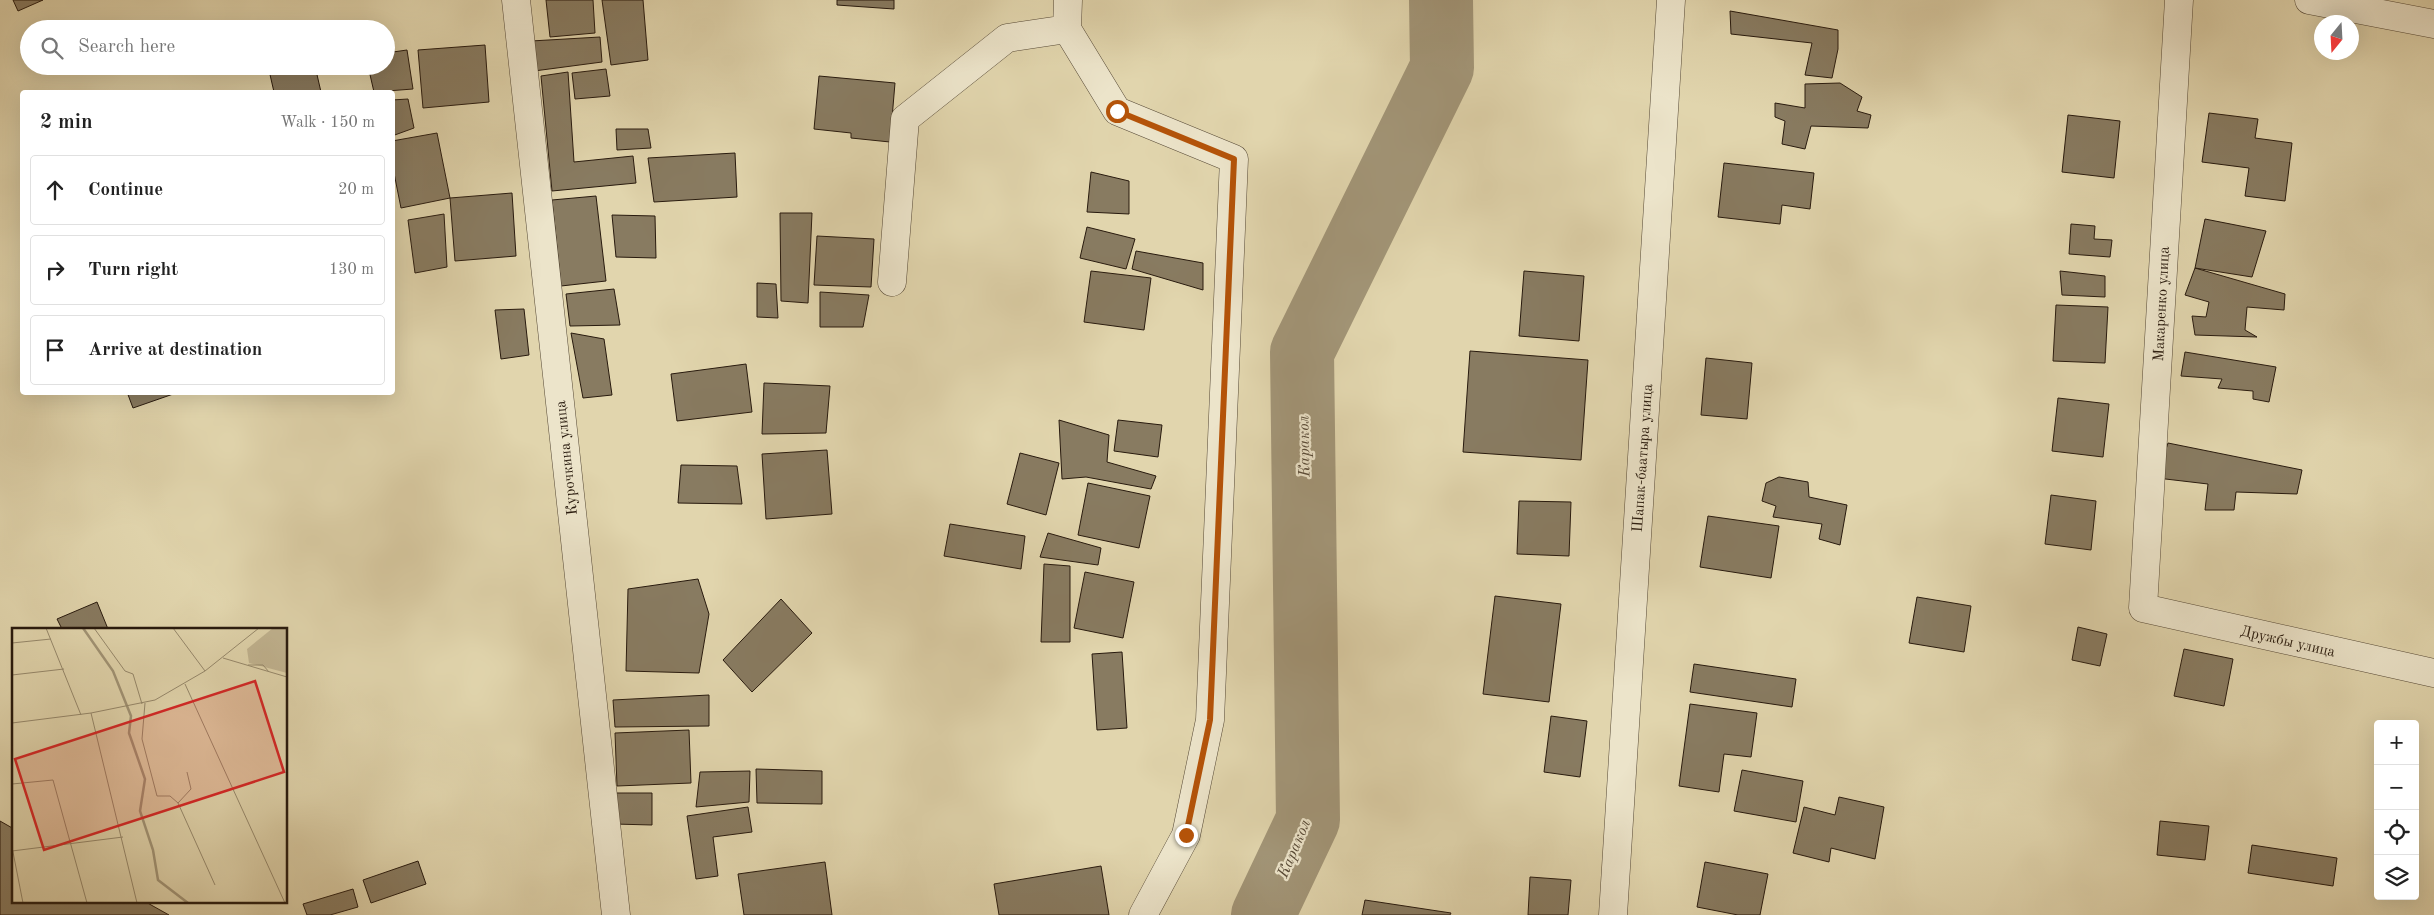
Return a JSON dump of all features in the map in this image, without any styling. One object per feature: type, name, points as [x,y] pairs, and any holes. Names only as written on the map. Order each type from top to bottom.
[{"type":"street","name":"Курочкина улица","points":[[516,0],[616,915]]},
{"type":"street","points":[[1068,0],[1067,29],[1117,111],[1234,159],[1210,720],[1186,835],[1143,915]]},
{"type":"street","name":"Шапак-баатыра улица","points":[[1613,915],[1671,0]]},
{"type":"street","name":"Макаренко улица","points":[[2143,608],[2179,0]]},
{"type":"street","points":[[2309,0],[2434,24]]},
{"type":"street","points":[[892,282],[905,119],[1006,38],[1067,29]]},
{"type":"street","name":"Дружбы улица","points":[[2143,608],[2434,673]]},
{"type":"building","points":[[13,0],[43,0],[18,11]]},
{"type":"building","points":[[546,0],[593,0],[595,33],[550,37]]},
{"type":"building","points":[[602,0],[643,0],[648,60],[611,65]]},
{"type":"building","points":[[837,0],[894,0],[894,9],[837,5]]},
{"type":"building","points":[[1730,11],[1838,30],[1838,49],[1832,78],[1805,75],[1812,43],[1731,34]]},
{"type":"building","points":[[600,37],[602,62],[534,71],[531,41]]},
{"type":"building","points":[[485,45],[489,102],[423,108],[418,50]]},
{"type":"building","points":[[407,50],[413,89],[374,90],[370,75],[395,75],[395,52]]},
{"type":"building","points":[[606,69],[610,96],[575,99],[572,73]]},
{"type":"building","points":[[568,72],[574,162],[633,156],[636,183],[552,191],[541,76]]},
{"type":"building","points":[[270,75],[317,75],[321,90],[274,90]]},
{"type":"building","points":[[819,76],[895,83],[890,142],[851,138],[851,133],[814,129]]},
{"type":"building","points":[[1840,83],[1862,97],[1857,111],[1871,115],[1868,128],[1811,126],[1805,149],[1782,144],[1785,121],[1775,117],[1775,103],[1805,108],[1805,84]]},
{"type":"building","points":[[408,99],[414,128],[395,135],[395,100]]},
{"type":"building","points":[[2209,113],[2258,119],[2255,138],[2292,143],[2285,201],[2245,196],[2249,168],[2202,162]]},
{"type":"building","points":[[2068,115],[2120,121],[2114,178],[2062,172]]},
{"type":"building","points":[[616,129],[648,129],[651,148],[617,150]]},
{"type":"building","points":[[437,133],[450,198],[401,208],[395,178],[395,140]]},
{"type":"building","points":[[735,153],[737,197],[654,202],[648,158]]},
{"type":"building","points":[[1724,163],[1814,173],[1810,209],[1782,205],[1780,224],[1718,217]]},
{"type":"building","points":[[1091,172],[1129,181],[1129,214],[1087,212]]},
{"type":"building","points":[[512,193],[516,256],[455,261],[450,198]]},
{"type":"building","points":[[596,196],[606,281],[561,286],[552,200]]},
{"type":"building","points":[[780,213],[812,213],[808,303],[781,301]]},
{"type":"building","points":[[444,214],[447,267],[415,273],[408,220]]},
{"type":"building","points":[[612,215],[655,216],[656,258],[616,257]]},
{"type":"building","points":[[2205,219],[2266,231],[2252,277],[2195,268]]},
{"type":"building","points":[[2071,224],[2095,226],[2094,239],[2112,240],[2110,257],[2069,254]]},
{"type":"building","points":[[1087,227],[1135,239],[1126,269],[1080,258]]},
{"type":"building","points":[[817,236],[874,239],[871,287],[814,285]]},
{"type":"building","points":[[1136,251],[1203,263],[1203,290],[1132,269]]},
{"type":"building","points":[[2195,268],[2285,294],[2284,310],[2247,307],[2245,330],[2257,337],[2195,335],[2192,316],[2206,317],[2209,302],[2185,295]]},
{"type":"building","points":[[1091,271],[1151,278],[1144,330],[1084,322]]},
{"type":"building","points":[[1524,271],[1584,276],[1579,341],[1519,336]]},
{"type":"building","points":[[2060,271],[2105,276],[2105,297],[2062,295]]},
{"type":"building","points":[[757,283],[776,284],[778,318],[757,317]]},
{"type":"building","points":[[614,289],[620,325],[570,326],[566,294]]},
{"type":"building","points":[[820,292],[869,295],[863,327],[820,327]]},
{"type":"building","points":[[2056,305],[2108,307],[2105,363],[2053,361]]},
{"type":"building","points":[[524,309],[529,355],[501,359],[495,310]]},
{"type":"building","points":[[571,333],[604,339],[612,395],[583,398]]},
{"type":"building","points":[[1470,351],[1588,360],[1581,460],[1463,452]]},
{"type":"building","points":[[2185,352],[2276,367],[2269,402],[2253,399],[2253,391],[2218,388],[2222,379],[2181,376]]},
{"type":"building","points":[[1706,358],[1752,363],[1747,419],[1701,415]]},
{"type":"building","points":[[746,364],[752,412],[677,421],[671,374]]},
{"type":"building","points":[[764,383],[830,386],[826,433],[762,434]]},
{"type":"building","points":[[128,395],[170,395],[133,408]]},
{"type":"building","points":[[2058,398],[2109,404],[2103,457],[2052,451]]},
{"type":"building","points":[[1059,420],[1109,435],[1107,462],[1156,476],[1151,489],[1086,477],[1062,479]]},
{"type":"building","points":[[1118,420],[1162,425],[1158,457],[1114,451]]},
{"type":"building","points":[[2168,443],[2302,470],[2297,494],[2236,492],[2234,510],[2205,510],[2208,484],[2157,478]]},
{"type":"building","points":[[827,450],[832,514],[766,519],[762,454]]},
{"type":"building","points":[[1020,453],[1059,463],[1046,515],[1007,504]]},
{"type":"building","points":[[681,465],[737,466],[742,504],[678,503]]},
{"type":"building","points":[[1779,477],[1808,482],[1809,497],[1847,505],[1840,545],[1819,539],[1822,524],[1773,517],[1776,506],[1762,501],[1766,483]]},
{"type":"building","points":[[1088,483],[1150,496],[1139,548],[1078,535]]},
{"type":"building","points":[[2051,495],[2096,501],[2091,550],[2045,544]]},
{"type":"building","points":[[1519,501],[1571,502],[1569,556],[1517,554]]},
{"type":"building","points":[[1708,516],[1779,526],[1771,578],[1700,567]]},
{"type":"building","points":[[950,524],[1025,536],[1021,569],[944,556]]},
{"type":"building","points":[[1048,533],[1101,548],[1098,565],[1040,557]]},
{"type":"building","points":[[1044,564],[1070,566],[1070,642],[1041,642]]},
{"type":"building","points":[[1085,572],[1134,582],[1123,638],[1074,628]]},
{"type":"building","points":[[698,579],[709,614],[699,673],[626,671],[628,589]]},
{"type":"building","points":[[1495,596],[1561,604],[1549,702],[1483,694]]},
{"type":"building","points":[[1917,597],[1971,606],[1964,652],[1909,643]]},
{"type":"building","points":[[781,599],[812,633],[752,692],[723,660]]},
{"type":"building","points":[[97,602],[108,628],[62,628],[57,619]]},
{"type":"building","points":[[2078,627],[2107,634],[2100,666],[2072,660]]},
{"type":"building","points":[[2184,649],[2233,659],[2224,706],[2174,696]]},
{"type":"building","points":[[1122,652],[1127,728],[1097,730],[1092,654]]},
{"type":"building","points":[[1694,664],[1796,679],[1792,707],[1690,692]]},
{"type":"building","points":[[709,695],[709,726],[615,727],[613,700]]},
{"type":"building","points":[[1690,704],[1757,713],[1751,757],[1724,754],[1719,792],[1679,786]]},
{"type":"building","points":[[1551,716],[1587,721],[1580,777],[1544,772]]},
{"type":"building","points":[[689,730],[691,783],[617,786],[615,733]]},
{"type":"building","points":[[756,769],[822,771],[822,804],[757,803]]},
{"type":"building","points":[[1742,770],[1803,781],[1796,822],[1734,811]]},
{"type":"building","points":[[750,771],[749,802],[696,807],[700,772]]},
{"type":"building","points":[[614,793],[652,793],[652,825],[614,824]]},
{"type":"building","points":[[1839,797],[1884,807],[1875,859],[1831,848],[1829,862],[1793,853],[1804,807],[1835,815]]},
{"type":"building","points":[[748,807],[752,832],[713,837],[718,876],[696,879],[687,816]]},
{"type":"building","points":[[0,821],[12,828],[12,902],[146,902],[169,915],[0,915]]},
{"type":"building","points":[[2160,821],[2209,826],[2205,860],[2157,855]]},
{"type":"building","points":[[2252,845],[2337,858],[2333,886],[2248,873]]},
{"type":"building","points":[[418,861],[426,884],[371,903],[363,880]]},
{"type":"building","points":[[825,862],[832,915],[744,915],[738,874]]},
{"type":"building","points":[[1705,862],[1768,874],[1760,915],[1738,915],[1697,907]]},
{"type":"building","points":[[1101,866],[1109,915],[999,915],[994,884]]},
{"type":"building","points":[[1530,877],[1571,880],[1568,915],[1528,915]]},
{"type":"building","points":[[353,889],[358,907],[330,915],[307,915],[303,904]]},
{"type":"building","points":[[1365,900],[1451,913],[1450,915],[1362,915]]},
{"type":"waterway","name":"Каракол","points":[[1263,915],[1308,820],[1302,352],[1442,68],[1441,0]]},
{"type":"route","points":[[1117,111],[1234,159],[1210,720],[1186,835]]}]
